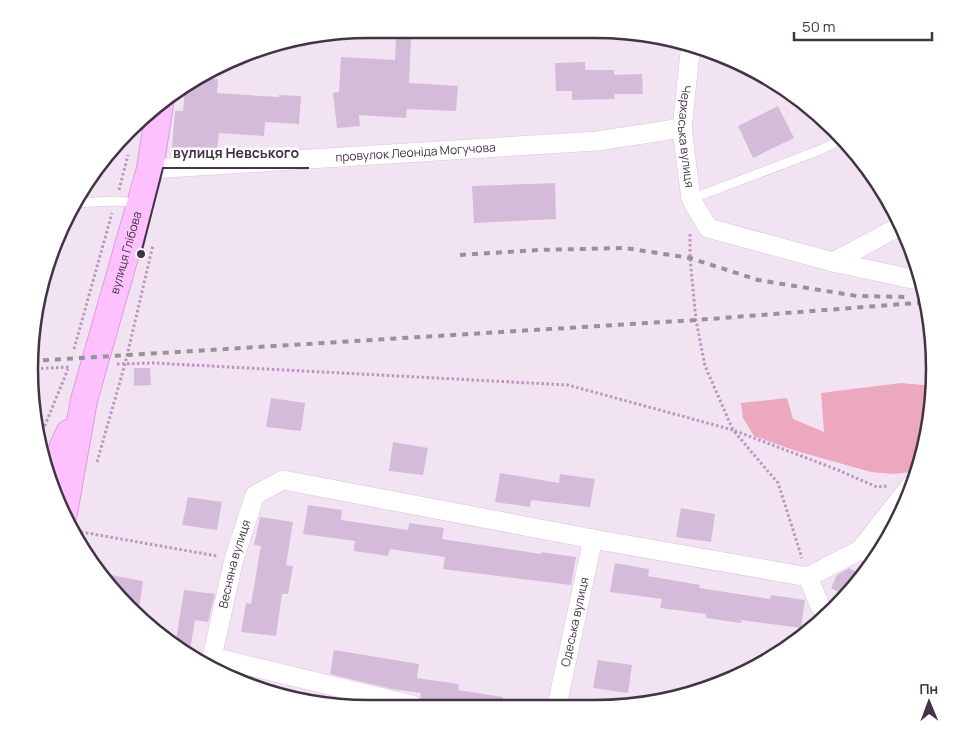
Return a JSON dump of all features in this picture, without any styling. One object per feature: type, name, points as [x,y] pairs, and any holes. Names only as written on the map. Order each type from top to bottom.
[{"type":"main road","name":"вулиця Глібова","points":[[84,400],[78,363],[127,202],[150,170],[159,113]]},
{"type":"main road","points":[[53,469],[84,400]]},
{"type":"main road","points":[[74,519],[84,400]]},
{"type":"street","name":"Черкаська вулиця","points":[[690,52],[682,128],[691,199]]},
{"type":"street","name":"провулок Леоніда Могучова","points":[[150,170],[597,141],[682,128]]},
{"type":"street","points":[[691,199],[708,228],[833,262],[914,279]]},
{"type":"street","points":[[833,262],[895,229]]},
{"type":"street","name":"Весняна вулиця","points":[[212,660],[234,559],[255,495],[283,480],[594,539]]},
{"type":"street","points":[[594,539],[808,578],[860,550],[896,505]]},
{"type":"street","name":"Одеська вулиця","points":[[557,700],[594,539]]},
{"type":"street","points":[[860,550],[870,554]]},
{"type":"street","points":[[808,578],[821,611]]},
{"type":"street","points":[[220,664],[389,700]]},
{"type":"lane","points":[[691,199],[837,142]]},
{"type":"lane","points":[[82,203],[127,202]]},
{"type":"path","points":[[73,349],[127,202],[130,148]]},
{"type":"path","points":[[691,199],[690,258],[696,320],[705,366],[733,430],[778,482],[808,578]]},
{"type":"path","points":[[96,466],[125,364],[154,243]]},
{"type":"path","points":[[38,368],[78,363],[153,363],[568,385],[733,430],[877,487],[905,486]]},
{"type":"path","points":[[44,431],[78,363]]},
{"type":"path","points":[[76,522],[234,559]]},
{"type":"shaded area","points":[[901,383],[926,385],[924,412],[910,472],[894,474],[871,472],[793,450],[754,436],[743,418],[741,403],[787,398],[793,419],[824,432],[821,393]]},
{"type":"building","points":[[396,38],[411,38],[409,83],[458,86],[456,111],[407,109],[406,118],[359,115],[360,126],[337,128],[333,93],[339,92],[341,57],[395,60]]},
{"type":"building","points":[[585,62],[585,70],[614,70],[614,75],[642,74],[643,94],[614,94],[615,99],[572,100],[572,91],[556,91],[555,63]]},
{"type":"building","points":[[209,79],[218,79],[217,93],[279,97],[279,95],[301,96],[299,124],[265,122],[264,136],[219,133],[217,151],[172,148],[175,111],[183,111],[184,93]]},
{"type":"building","points":[[778,106],[794,138],[753,158],[738,126]]},
{"type":"building","points":[[555,183],[556,219],[474,223],[472,186]]},
{"type":"building","points":[[134,368],[150,368],[151,385],[134,386]]},
{"type":"building","points":[[271,398],[305,403],[301,431],[266,427]]},
{"type":"building","points":[[393,442],[428,448],[423,475],[389,471]]},
{"type":"building","points":[[500,473],[559,483],[560,474],[595,479],[590,507],[531,500],[530,507],[495,502]]},
{"type":"building","points":[[188,497],[222,502],[217,530],[182,525]]},
{"type":"building","points":[[308,505],[342,510],[341,520],[408,530],[409,523],[444,528],[442,539],[541,554],[541,552],[576,557],[571,585],[443,569],[445,557],[390,549],[388,556],[354,551],[355,541],[303,534]]},
{"type":"building","points":[[681,508],[715,514],[711,542],[676,537]]},
{"type":"building","points":[[260,517],[293,522],[286,565],[293,566],[288,594],[282,594],[276,636],[241,632],[246,603],[251,604],[261,546],[254,545]]},
{"type":"building","points":[[615,563],[649,569],[648,576],[700,585],[699,588],[770,599],[771,595],[805,600],[801,628],[741,620],[741,623],[706,618],[706,614],[660,608],[662,599],[610,592]]},
{"type":"building","points":[[849,568],[856,572],[839,592],[831,588],[837,575]]},
{"type":"building","points":[[110,575],[143,581],[139,607]]},
{"type":"building","points":[[184,590],[215,594],[208,622],[195,620],[190,647],[176,638]]},
{"type":"building","points":[[334,650],[419,664],[417,678],[459,684],[458,690],[503,697],[503,700],[421,700],[421,693],[392,689],[330,674]]},
{"type":"building","points":[[598,660],[632,665],[628,693],[593,688]]},
{"type":"railway","points":[[460,255],[538,250],[625,248],[690,258],[758,280],[857,296],[907,297]]},
{"type":"railway","points":[[38,361],[696,320],[920,303]]},
{"type":"place","name":"вулиця Невського","points":[[141,254]]}]
